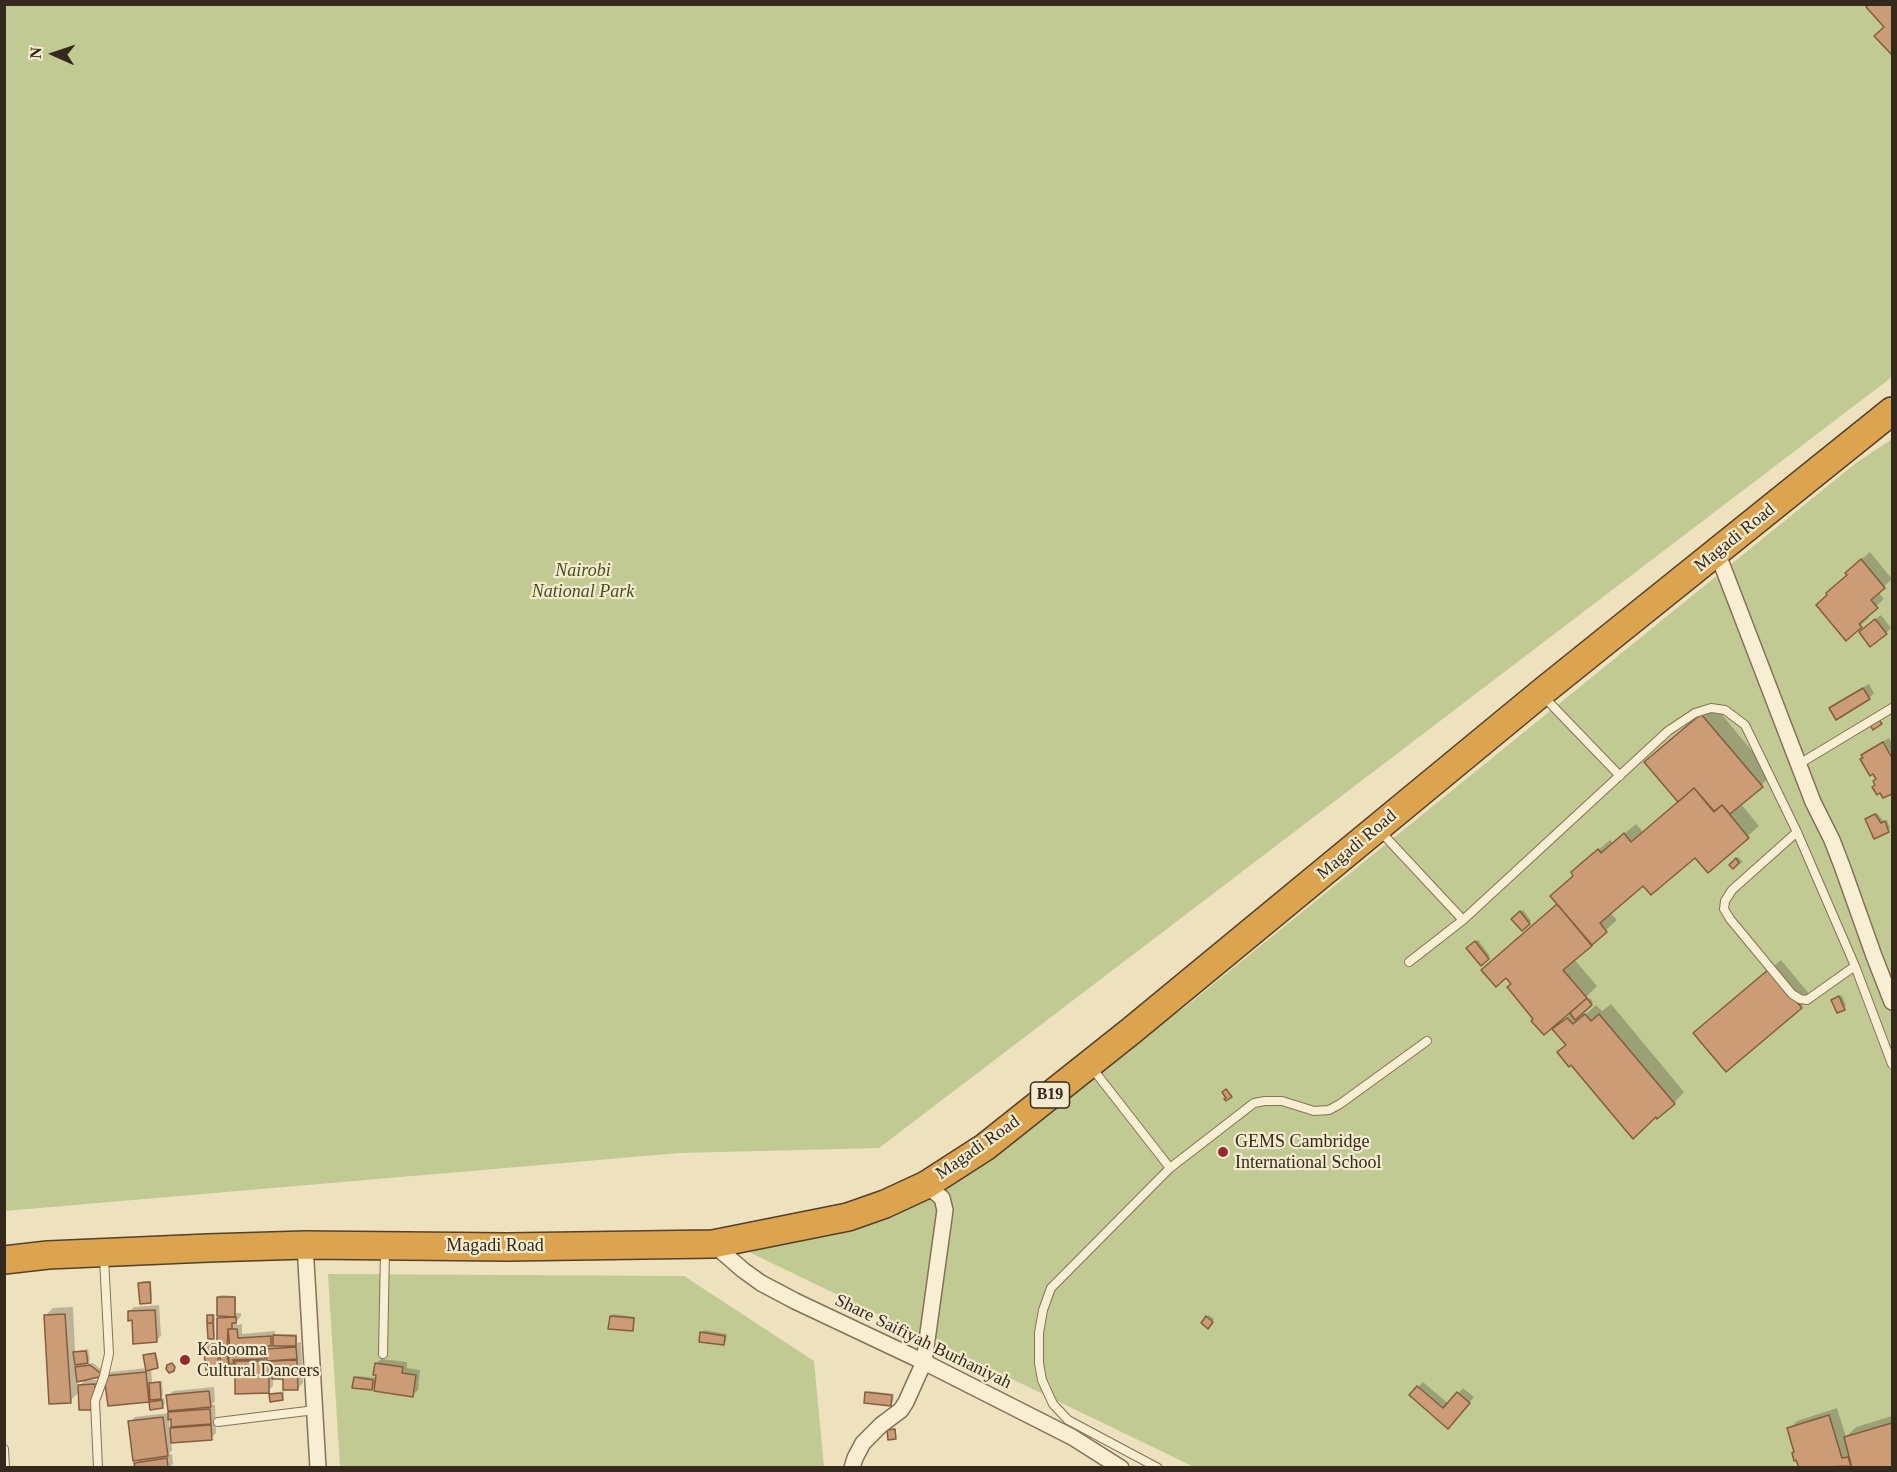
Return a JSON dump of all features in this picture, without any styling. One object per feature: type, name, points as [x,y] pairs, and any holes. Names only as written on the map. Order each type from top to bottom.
[{"type":"highway","name":"Magadi Road","points":[[4,1260],[48,1255],[305,1245],[507,1247],[713,1244],[848,1217],[885,1204],[926,1185],[985,1147],[1090,1064],[1541,693],[1893,411]]},
{"type":"street","points":[[1717,552],[1813,802],[1832,840],[1893,1002]]},
{"type":"street","points":[[852,1467],[863,1443],[901,1410],[924,1362],[945,1210],[942,1198],[926,1185]]},
{"type":"street","name":"Share Saifiyah Burhaniyah","points":[[713,1244],[743,1270],[795,1301],[924,1362],[1072,1437],[1121,1467]]},
{"type":"street","points":[[305,1245],[318,1467]]},
{"type":"lane","points":[[1541,693],[1620,776]]},
{"type":"lane","points":[[1409,962],[1463,920],[1668,731],[1695,713],[1711,708],[1725,710],[1745,725],[1797,832],[1856,966],[1893,1064]]},
{"type":"lane","points":[[1799,764],[1893,708]]},
{"type":"lane","points":[[1377,828],[1463,920]]},
{"type":"lane","points":[[1797,832],[1732,890],[1725,901],[1724,909],[1792,994],[1800,999],[1807,1000],[1856,966]]},
{"type":"lane","points":[[1158,1467],[1068,1420],[1053,1404],[1042,1380],[1039,1364],[1039,1333],[1043,1310],[1051,1288],[1170,1168],[1254,1103],[1282,1101],[1314,1111],[1329,1110],[1427,1041]]},
{"type":"lane","points":[[1090,1064],[1170,1168]]},
{"type":"lane","points":[[383,1354],[385,1246]]},
{"type":"lane","points":[[98,1467],[95,1401],[109,1354],[104,1254]]},
{"type":"lane","points":[[218,1422],[315,1410]]},
{"type":"lane","points":[[4,1449],[5,1467]]},
{"type":"green space","name":"Nairobi National Park","points":[[5,5],[1892,5],[1892,377],[879,1148],[680,1153],[5,1211]]},
{"type":"green space","points":[[1892,439],[1892,1467],[1194,1467],[749,1252],[893,1217],[1185,1007],[1856,463]]},
{"type":"green space","points":[[328,1274],[684,1276],[814,1361],[824,1467],[340,1467]]},
{"type":"building","points":[[1869,4],[1892,4],[1892,55],[1874,36],[1884,27],[1866,7]]},
{"type":"building","points":[[1861,559],[1885,588],[1871,600],[1878,608],[1859,624],[1862,627],[1846,641],[1816,605]]},
{"type":"building","points":[[1875,619],[1887,634],[1870,647],[1859,632]]},
{"type":"building","points":[[1863,688],[1870,699],[1836,720],[1829,708]]},
{"type":"building","points":[[1701,714],[1763,787],[1730,814],[1722,805],[1714,811],[1694,788],[1678,802],[1644,762]]},
{"type":"building","points":[[1878,718],[1882,724],[1873,730],[1869,723]]},
{"type":"building","points":[[1883,742],[1892,758],[1892,794],[1883,798],[1880,793],[1877,795],[1872,787],[1876,779],[1873,774],[1870,776],[1860,759],[1863,758],[1861,755]]},
{"type":"building","points":[[1694,788],[1714,812],[1722,805],[1749,838],[1708,873],[1695,858],[1651,895],[1643,886],[1600,923],[1607,932],[1592,945],[1550,896],[1573,876],[1571,872],[1598,849],[1601,853],[1624,833],[1631,842]]},
{"type":"building","points":[[1875,814],[1881,823],[1885,821],[1889,832],[1874,839],[1865,819]]},
{"type":"building","points":[[1736,858],[1739,863],[1733,869],[1729,865]]},
{"type":"building","points":[[1557,904],[1592,946],[1563,970],[1587,998],[1544,1035],[1507,987],[1511,984],[1506,978],[1496,987],[1481,970]]},
{"type":"building","points":[[1520,911],[1530,924],[1522,931],[1511,919]]},
{"type":"building","points":[[1475,941],[1489,959],[1481,966],[1466,948]]},
{"type":"building","points":[[1769,969],[1802,1008],[1726,1072],[1693,1033]]},
{"type":"building","points":[[1839,996],[1845,1010],[1837,1013],[1831,1000]]},
{"type":"building","points":[[1587,998],[1592,1005],[1575,1020],[1570,1013]]},
{"type":"building","points":[[1585,1014],[1591,1021],[1599,1014],[1675,1104],[1657,1119],[1656,1117],[1633,1139],[1571,1065],[1569,1067],[1557,1052],[1566,1045],[1552,1029],[1567,1018],[1573,1024]]},
{"type":"building","points":[[1226,1089],[1232,1097],[1226,1101],[1222,1092]]},
{"type":"building","points":[[150,1282],[151,1303],[140,1304],[138,1283]]},
{"type":"building","points":[[217,1297],[235,1297],[235,1317],[217,1316]]},
{"type":"building","points":[[155,1310],[157,1342],[133,1344],[132,1320],[128,1321],[128,1311]]},
{"type":"building","points":[[65,1314],[71,1403],[49,1404],[44,1315]]},
{"type":"building","points":[[207,1315],[213,1315],[213,1323],[207,1323]]},
{"type":"building","points":[[610,1316],[634,1318],[633,1331],[608,1329]]},
{"type":"building","points":[[1206,1316],[1213,1322],[1208,1329],[1201,1323]]},
{"type":"building","points":[[236,1317],[236,1323],[232,1323],[232,1329],[228,1329],[227,1352],[220,1353],[220,1344],[217,1344],[217,1318]]},
{"type":"building","points":[[207,1323],[213,1323],[214,1339],[208,1339]]},
{"type":"building","points":[[228,1329],[237,1329],[238,1338],[271,1336],[271,1346],[230,1349]]},
{"type":"building","points":[[700,1332],[725,1336],[724,1345],[699,1342]]},
{"type":"building","points":[[273,1335],[296,1336],[296,1346],[273,1346]]},
{"type":"building","points":[[217,1344],[219,1371],[206,1371],[203,1345]]},
{"type":"building","points":[[296,1347],[297,1359],[267,1361],[266,1349]]},
{"type":"building","points":[[264,1348],[265,1359],[233,1360],[234,1364],[229,1364],[228,1350]]},
{"type":"building","points":[[86,1351],[88,1363],[75,1365],[73,1352]]},
{"type":"building","points":[[155,1353],[158,1368],[146,1371],[143,1355]]},
{"type":"building","points":[[220,1354],[227,1354],[230,1370],[221,1371]]},
{"type":"building","points":[[297,1360],[298,1390],[283,1390],[283,1379],[272,1379],[271,1361]]},
{"type":"building","points":[[235,1361],[269,1361],[269,1393],[235,1394]]},
{"type":"building","points":[[172,1363],[175,1367],[174,1371],[169,1373],[166,1369],[167,1365]]},
{"type":"building","points":[[375,1363],[403,1367],[402,1373],[416,1375],[413,1397],[374,1391]]},
{"type":"building","points":[[90,1365],[104,1376],[77,1382],[75,1367]]},
{"type":"building","points":[[146,1372],[149,1402],[108,1406],[104,1376]]},
{"type":"building","points":[[354,1377],[373,1380],[372,1390],[352,1388]]},
{"type":"building","points":[[160,1382],[161,1399],[150,1400],[149,1383]]},
{"type":"building","points":[[95,1384],[96,1410],[79,1410],[78,1385]]},
{"type":"building","points":[[1417,1386],[1443,1408],[1457,1392],[1470,1403],[1448,1429],[1409,1395]]},
{"type":"building","points":[[209,1391],[211,1407],[168,1411],[166,1395]]},
{"type":"building","points":[[865,1392],[892,1395],[891,1406],[864,1403]]},
{"type":"building","points":[[282,1393],[283,1400],[270,1402],[269,1394]]},
{"type":"building","points":[[162,1400],[163,1408],[150,1410],[149,1402]]},
{"type":"building","points":[[210,1409],[211,1424],[171,1427],[171,1419],[168,1420],[168,1412]]},
{"type":"building","points":[[1829,1415],[1842,1458],[1848,1457],[1851,1466],[1799,1468],[1796,1460],[1794,1461],[1792,1453],[1794,1452],[1787,1428]]},
{"type":"building","points":[[163,1417],[168,1456],[133,1461],[128,1421]]},
{"type":"building","points":[[1892,1423],[1892,1468],[1852,1468],[1844,1437]]},
{"type":"building","points":[[211,1425],[212,1440],[171,1443],[170,1428]]},
{"type":"building","points":[[895,1429],[896,1439],[888,1440],[887,1430]]},
{"type":"building","points":[[167,1458],[168,1468],[135,1468],[134,1463]]},
{"type":"place","name":"GEMS Cambridge International School","points":[[1223,1152]]},
{"type":"place","name":"Kabooma Cultural Dancers","points":[[185,1360]]}]
